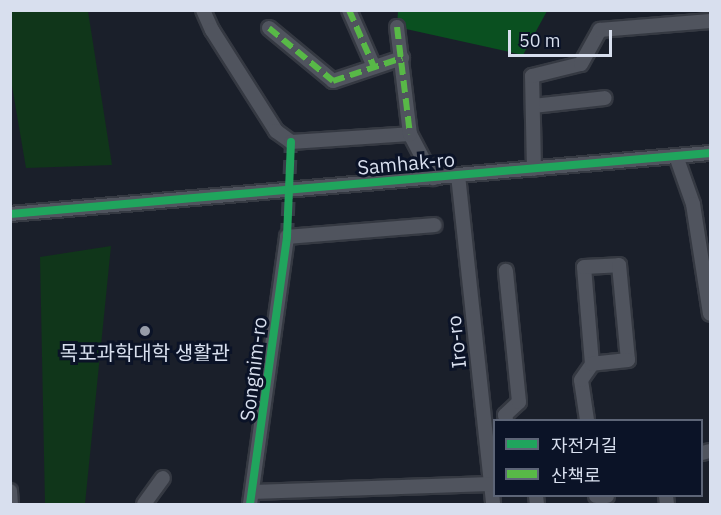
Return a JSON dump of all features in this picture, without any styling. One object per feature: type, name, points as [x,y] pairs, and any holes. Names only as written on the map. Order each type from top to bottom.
[{"type":"street","points":[[203,10],[212,30],[276,131],[291,142],[410,134]]},
{"type":"street","points":[[349,10],[374,67]]},
{"type":"street","points":[[534,169],[532,76],[581,64],[600,30],[711,21]]},
{"type":"street","points":[[397,27],[410,134],[433,178]]},
{"type":"street","points":[[269,28],[333,81],[402,58]]},
{"type":"street","points":[[533,106],[606,98]]},
{"type":"street","name":"Samhak-ro","points":[[10,214],[711,153]]},
{"type":"street","points":[[676,156],[693,204],[705,261],[711,314]]},
{"type":"street","name":"Iro-ro","points":[[458,175],[493,504]]},
{"type":"street","name":"Songnim-ro","points":[[251,498],[287,237],[435,225]]},
{"type":"street","points":[[587,419],[581,380],[592,364],[584,267],[619,265],[628,360],[592,364]]},
{"type":"street","points":[[506,271],[519,402],[505,415],[506,419]]},
{"type":"street","points":[[144,504],[163,478]]},
{"type":"street","points":[[251,498],[491,484]]},
{"type":"street","points":[[10,491],[11,504]]},
{"type":"green space","points":[[10,11],[88,11],[112,165],[26,168],[11,80]]},
{"type":"green space","points":[[398,11],[547,11],[523,55],[397,27]]},
{"type":"green space","points":[[111,246],[85,504],[45,504],[40,257]]},
{"type":"tunnel","points":[[287,237],[291,142]]},
{"type":"marked path","points":[[349,10],[374,67]]},
{"type":"marked path","points":[[397,27],[410,134]]},
{"type":"marked path","points":[[269,28],[333,81],[402,58]]},
{"type":"cycle path","points":[[250,504],[287,237],[291,142]]},
{"type":"cycle path","points":[[10,214],[710,153]]},
{"type":"place","name":"목포과학대학 생활관","points":[[145,331]]}]
